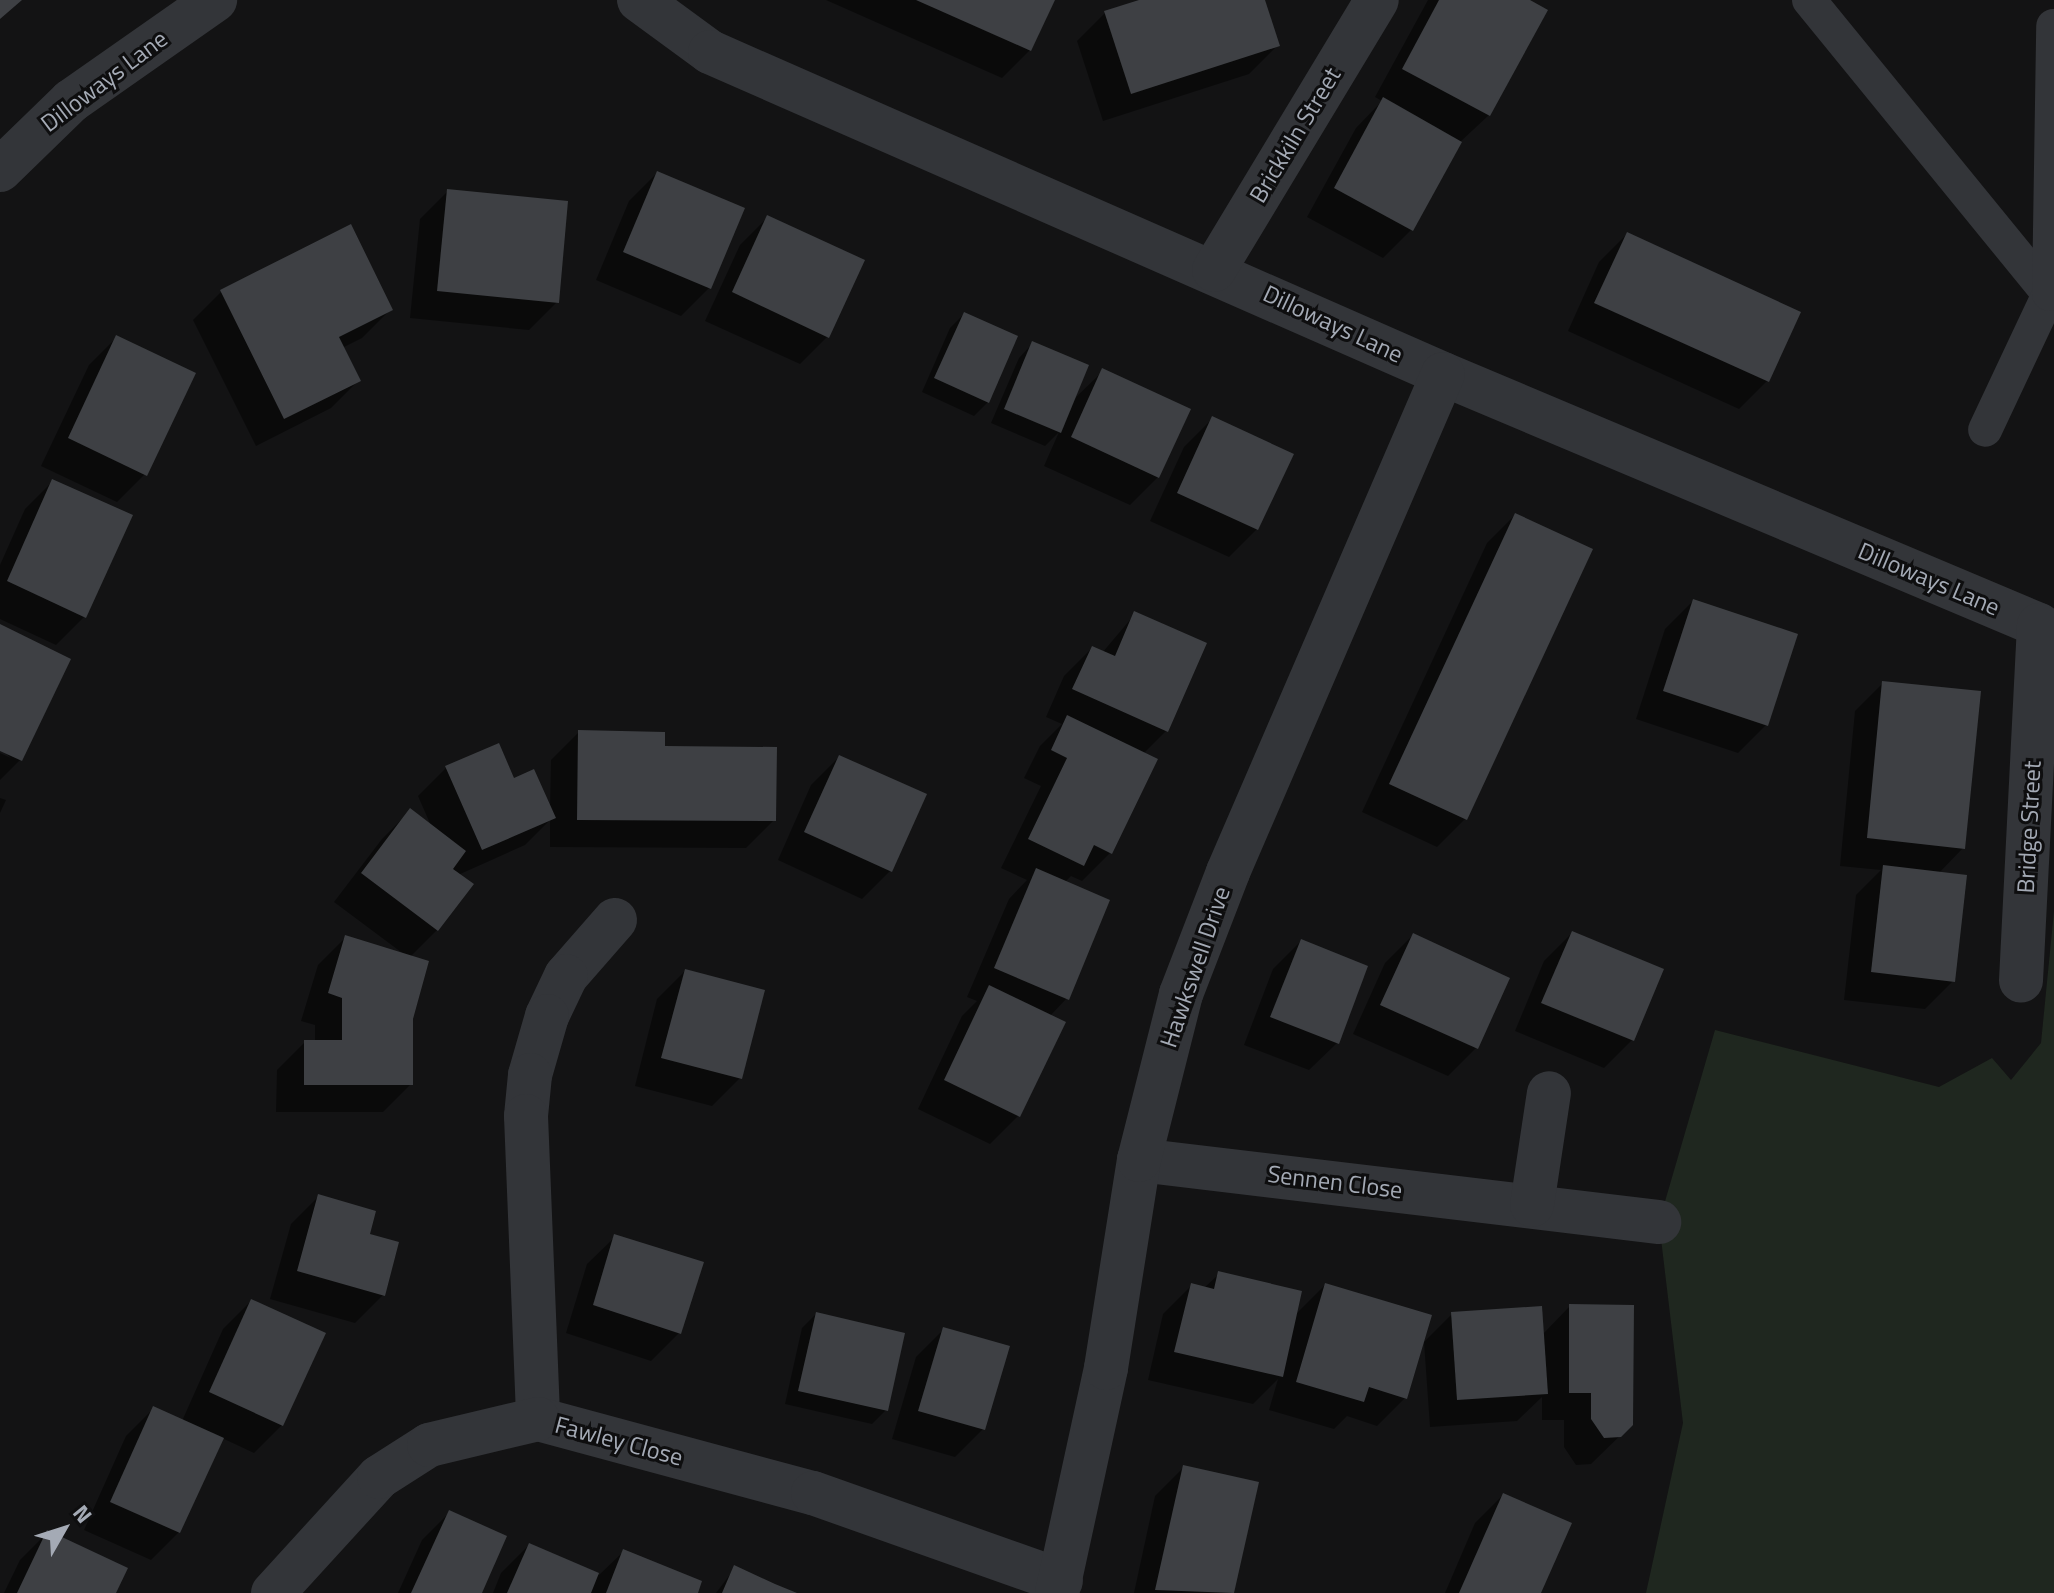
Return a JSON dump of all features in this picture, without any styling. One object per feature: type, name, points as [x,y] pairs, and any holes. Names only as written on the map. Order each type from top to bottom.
[{"type":"street","name":"Dilloways Lane","points":[[0,170],[71,101],[215,0]]},
{"type":"street","name":"Dilloways Lane","points":[[639,0],[710,52],[1214,270],[1443,374],[2039,625]]},
{"type":"street","name":"Brickkiln Street","points":[[1214,270],[1377,0]]},
{"type":"street","name":"Hawkswell Drive","points":[[1059,1587],[1106,1368],[1139,1160],[1181,994],[1228,872],[1443,374]]},
{"type":"street","name":"Bridge Street","points":[[2021,981],[2039,625]]},
{"type":"street","name":"Fawley Close","points":[[615,920],[566,976],[547,1016],[530,1075],[526,1116],[538,1419],[813,1493],[1059,1587]]},
{"type":"street","points":[[1532,1205],[1549,1093]]},
{"type":"street","name":"Sennen Close","points":[[1139,1160],[1659,1222]]},
{"type":"street","points":[[273,1593],[379,1477],[429,1445],[538,1419]]},
{"type":"lane","points":[[1809,0],[2049,294]]},
{"type":"lane","points":[[1985,430],[2049,294],[2053,26]]},
{"type":"shaded area","points":[[2054,911],[2054,1593],[1646,1593],[1683,1423],[1659,1222],[1715,1030],[1939,1087],[1992,1058],[2011,1080],[2041,1043]]},
{"type":"building","points":[[0,0],[22,0],[0,19]]},
{"type":"building","points":[[916,0],[1055,0],[1031,51]]},
{"type":"building","points":[[1139,0],[1265,0],[1280,46],[1131,94],[1104,11]]},
{"type":"building","points":[[1439,0],[1530,0],[1548,10],[1490,116],[1402,69]]},
{"type":"building","points":[[1383,97],[1462,142],[1413,231],[1334,188]]},
{"type":"building","points":[[657,171],[745,208],[711,289],[623,252]]},
{"type":"building","points":[[447,189],[568,201],[559,303],[437,291]]},
{"type":"building","points":[[767,215],[865,260],[829,338],[732,292]]},
{"type":"building","points":[[351,224],[393,310],[339,337],[361,381],[284,419],[220,290]]},
{"type":"building","points":[[1627,232],[1801,312],[1769,382],[1594,303]]},
{"type":"building","points":[[964,312],[1018,336],[989,403],[934,378]]},
{"type":"building","points":[[116,335],[196,373],[147,476],[68,438]]},
{"type":"building","points":[[1032,341],[1089,365],[1061,433],[1004,409]]},
{"type":"building","points":[[1102,368],[1191,409],[1159,478],[1071,437]]},
{"type":"building","points":[[1212,416],[1294,454],[1258,530],[1177,493]]},
{"type":"building","points":[[52,479],[133,515],[86,618],[7,581]]},
{"type":"building","points":[[1515,513],[1593,549],[1467,820],[1389,784]]},
{"type":"building","points":[[1693,599],[1798,634],[1768,726],[1663,691]]},
{"type":"building","points":[[1134,611],[1207,643],[1168,732],[1072,689],[1092,646],[1115,656]]},
{"type":"building","points":[[0,624],[71,659],[22,761],[0,751]]},
{"type":"building","points":[[1882,681],[1981,691],[1965,849],[1867,838]]},
{"type":"building","points":[[1067,715],[1158,759],[1112,854],[1094,845],[1084,866],[1028,839],[1067,758],[1051,750]]},
{"type":"building","points":[[578,730],[665,732],[665,746],[777,747],[776,821],[577,820]]},
{"type":"building","points":[[499,743],[514,778],[534,769],[556,818],[482,850],[445,766]]},
{"type":"building","points":[[839,755],[927,794],[892,872],[804,832]]},
{"type":"building","points":[[410,808],[466,851],[453,869],[474,884],[438,931],[361,873]]},
{"type":"building","points":[[1883,865],[1967,875],[1955,982],[1871,972]]},
{"type":"building","points":[[1036,868],[1110,900],[1069,1000],[994,968]]},
{"type":"building","points":[[1572,931],[1664,969],[1634,1041],[1541,1003]]},
{"type":"building","points":[[1413,933],[1510,978],[1478,1049],[1380,1005]]},
{"type":"building","points":[[345,935],[429,961],[413,1019],[413,1085],[304,1085],[304,1040],[342,1040],[342,998],[328,993]]},
{"type":"building","points":[[1301,939],[1368,966],[1339,1044],[1270,1017]]},
{"type":"building","points":[[685,969],[765,990],[742,1079],[661,1058]]},
{"type":"building","points":[[989,985],[1066,1022],[1020,1117],[944,1080]]},
{"type":"building","points":[[318,1194],[376,1211],[370,1234],[399,1242],[385,1296],[297,1271]]},
{"type":"building","points":[[614,1234],[704,1262],[681,1334],[593,1305]]},
{"type":"building","points":[[1218,1271],[1302,1291],[1283,1377],[1174,1352],[1191,1283],[1214,1289]]},
{"type":"building","points":[[1325,1283],[1432,1315],[1407,1399],[1369,1387],[1364,1402],[1296,1382]]},
{"type":"building","points":[[251,1299],[326,1333],[283,1426],[209,1392]]},
{"type":"building","points":[[1569,1304],[1634,1305],[1633,1425],[1621,1437],[1604,1438],[1591,1419],[1591,1393],[1569,1393]]},
{"type":"building","points":[[1542,1306],[1548,1394],[1457,1400],[1451,1312]]},
{"type":"building","points":[[816,1312],[905,1333],[888,1411],[798,1391]]},
{"type":"building","points":[[943,1327],[1010,1346],[985,1430],[918,1411]]},
{"type":"building","points":[[153,1406],[224,1438],[180,1533],[110,1502]]},
{"type":"building","points":[[1183,1465],[1259,1482],[1234,1593],[1155,1590]]},
{"type":"building","points":[[1503,1493],[1572,1523],[1541,1593],[1459,1593]]},
{"type":"building","points":[[449,1510],[507,1536],[482,1593],[411,1593]]},
{"type":"building","points":[[47,1530],[128,1568],[116,1593],[17,1593]]},
{"type":"building","points":[[529,1543],[599,1573],[591,1593],[507,1593]]},
{"type":"building","points":[[623,1549],[702,1581],[698,1593],[606,1593]]},
{"type":"building","points":[[734,1565],[775,1584],[797,1593],[722,1593]]}]
